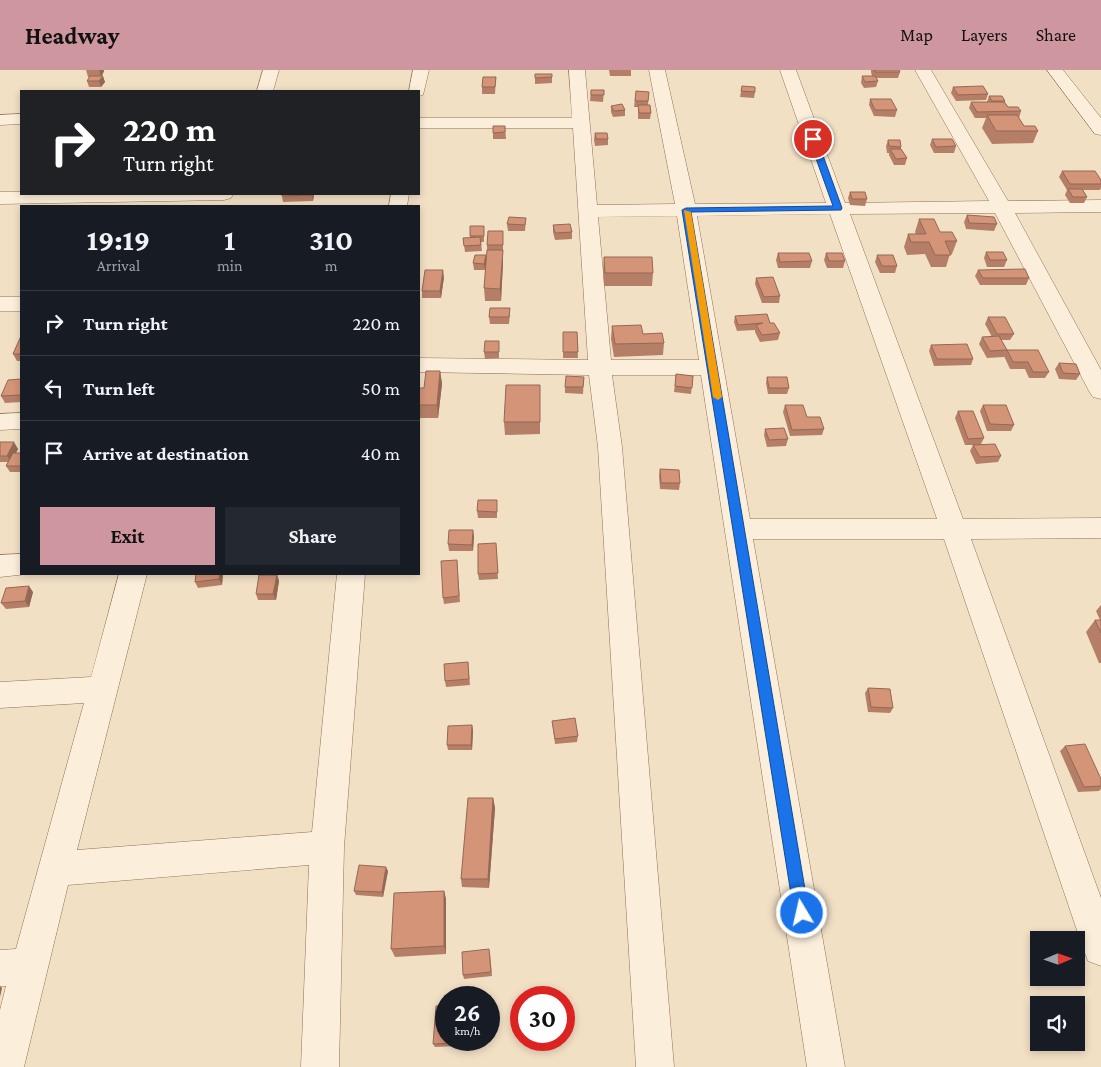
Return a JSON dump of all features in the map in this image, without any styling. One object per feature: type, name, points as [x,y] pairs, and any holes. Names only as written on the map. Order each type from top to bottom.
[{"type":"street","points":[[265,90],[271,70]]},
{"type":"street","points":[[418,90],[421,70]]},
{"type":"street","points":[[577,70],[600,368],[610,447],[655,1067]]},
{"type":"street","points":[[658,70],[686,210],[740,529],[826,1067]]},
{"type":"street","points":[[788,70],[954,530],[1101,948]]},
{"type":"street","points":[[923,70],[1002,207],[1101,391]]},
{"type":"street","points":[[1055,70],[1101,130]]},
{"type":"street","points":[[0,120],[20,119]]},
{"type":"street","points":[[420,123],[581,123]]},
{"type":"street","points":[[0,198],[168,195]]},
{"type":"street","points":[[587,211],[1101,206]]},
{"type":"street","points":[[0,304],[20,304]]},
{"type":"street","points":[[420,365],[600,368],[712,367]]},
{"type":"street","points":[[0,422],[20,421]]},
{"type":"street","points":[[740,529],[862,528],[954,530],[1101,528]]},
{"type":"street","points":[[0,566],[20,565]]},
{"type":"street","points":[[6,1067],[15,968],[55,869],[133,575]]},
{"type":"street","points":[[320,1067],[326,847],[352,575]]},
{"type":"street","points":[[0,695],[103,689]]},
{"type":"street","points":[[55,869],[326,847]]},
{"type":"building","points":[[874,70],[899,70],[900,72],[875,72]]},
{"type":"building","points":[[535,74],[552,74],[552,77],[535,78]]},
{"type":"building","points":[[90,76],[103,76],[99,81],[87,81]]},
{"type":"building","points":[[862,76],[875,76],[878,81],[865,82]]},
{"type":"building","points":[[483,77],[496,77],[495,87],[482,87]]},
{"type":"building","points":[[742,86],[755,87],[755,92],[741,91]]},
{"type":"building","points":[[983,86],[988,94],[958,95],[953,87]]},
{"type":"building","points":[[591,90],[604,90],[604,95],[591,95]]},
{"type":"building","points":[[636,91],[649,92],[648,101],[635,101]]},
{"type":"building","points":[[989,96],[1002,96],[1005,101],[992,101]]},
{"type":"building","points":[[870,99],[891,99],[897,110],[875,110]]},
{"type":"building","points":[[971,102],[1004,102],[1008,107],[1018,107],[1021,111],[977,112]]},
{"type":"building","points":[[622,104],[625,110],[614,111],[611,106]]},
{"type":"building","points":[[638,105],[650,105],[651,113],[639,113]]},
{"type":"building","points":[[987,115],[1017,115],[1024,126],[1035,126],[1038,131],[996,131]]},
{"type":"building","points":[[493,126],[505,126],[505,132],[493,133]]},
{"type":"building","points":[[595,133],[607,133],[608,139],[596,139]]},
{"type":"building","points":[[932,139],[952,139],[956,146],[936,147]]},
{"type":"building","points":[[888,140],[900,140],[901,147],[889,146]]},
{"type":"building","points":[[890,149],[901,149],[907,158],[896,159]]},
{"type":"building","points":[[1062,171],[1095,171],[1101,180],[1101,184],[1070,184]]},
{"type":"building","points":[[1068,189],[1082,189],[1087,197],[1073,197]]},
{"type":"building","points":[[850,192],[865,192],[867,199],[852,199]]},
{"type":"building","points":[[967,215],[994,217],[997,224],[969,223]]},
{"type":"building","points":[[509,217],[526,218],[525,225],[507,224]]},
{"type":"building","points":[[919,219],[934,219],[940,232],[952,232],[957,241],[945,241],[951,255],[935,255],[929,242],[911,242],[908,234],[926,234]]},
{"type":"building","points":[[570,224],[572,232],[555,233],[553,225]]},
{"type":"building","points":[[470,226],[484,226],[484,236],[470,236]]},
{"type":"building","points":[[488,231],[503,231],[503,245],[487,245]]},
{"type":"building","points":[[480,237],[481,245],[464,246],[463,238]]},
{"type":"building","points":[[487,250],[503,250],[500,289],[484,288]]},
{"type":"building","points":[[986,252],[1003,252],[1007,260],[990,260]]},
{"type":"building","points":[[778,253],[809,253],[812,261],[780,262]]},
{"type":"building","points":[[826,253],[842,253],[845,261],[829,261]]},
{"type":"building","points":[[475,255],[486,255],[484,264],[473,263]]},
{"type":"building","points":[[877,255],[893,255],[897,266],[882,266]]},
{"type":"building","points":[[604,257],[652,257],[653,273],[605,273]]},
{"type":"building","points":[[1025,269],[1029,278],[983,278],[978,270]]},
{"type":"building","points":[[425,270],[443,270],[440,291],[422,291]]},
{"type":"building","points":[[773,277],[780,296],[764,297],[756,278]]},
{"type":"building","points":[[490,308],[510,308],[509,317],[489,317]]},
{"type":"building","points":[[767,314],[770,323],[774,323],[780,333],[762,335],[756,325],[763,323],[738,325],[735,316]]},
{"type":"building","points":[[988,317],[1005,317],[1014,334],[997,334]]},
{"type":"building","points":[[641,325],[643,334],[662,333],[664,343],[615,344],[612,326]]},
{"type":"building","points":[[563,332],[577,332],[578,352],[563,352]]},
{"type":"building","points":[[999,336],[1007,350],[990,351],[982,337]]},
{"type":"building","points":[[20,338],[20,354],[13,354]]},
{"type":"building","points":[[485,341],[499,341],[499,352],[484,352]]},
{"type":"building","points":[[967,344],[973,359],[937,359],[931,345]]},
{"type":"building","points":[[1007,350],[1038,350],[1049,372],[1033,372],[1028,362],[1013,362]]},
{"type":"building","points":[[1059,363],[1076,364],[1080,374],[1063,373]]},
{"type":"building","points":[[426,371],[440,371],[437,405],[420,405],[420,388],[424,388]]},
{"type":"building","points":[[676,374],[693,376],[692,388],[675,386]]},
{"type":"building","points":[[566,376],[584,377],[583,387],[565,387]]},
{"type":"building","points":[[767,377],[787,377],[789,388],[769,388]]},
{"type":"building","points":[[20,379],[20,395],[1,396],[8,380]]},
{"type":"building","points":[[506,385],[540,385],[540,422],[504,422]]},
{"type":"building","points":[[785,405],[803,405],[807,417],[820,417],[824,429],[792,430]]},
{"type":"building","points":[[983,405],[1006,405],[1014,425],[990,424]]},
{"type":"building","points":[[958,411],[973,411],[984,438],[968,439]]},
{"type":"building","points":[[784,428],[788,439],[769,440],[765,429]]},
{"type":"building","points":[[0,442],[14,442],[7,456],[0,456]]},
{"type":"building","points":[[995,444],[1001,456],[980,457],[973,445]]},
{"type":"building","points":[[13,453],[20,453],[20,466],[6,466]]},
{"type":"building","points":[[660,469],[679,470],[680,483],[661,483]]},
{"type":"building","points":[[478,500],[497,500],[497,512],[477,511]]},
{"type":"building","points":[[449,530],[473,530],[472,545],[448,544]]},
{"type":"building","points":[[496,543],[498,573],[478,574],[478,544]]},
{"type":"building","points":[[457,560],[459,596],[443,598],[441,561]]},
{"type":"building","points":[[196,575],[220,575],[219,579],[195,582]]},
{"type":"building","points":[[259,575],[277,575],[273,594],[256,594]]},
{"type":"building","points":[[29,586],[25,601],[1,603],[6,588]]},
{"type":"building","points":[[1095,620],[1101,620],[1101,633]]},
{"type":"building","points":[[468,662],[469,679],[445,681],[444,664]]},
{"type":"building","points":[[868,688],[890,689],[893,708],[871,707]]},
{"type":"building","points":[[575,718],[578,736],[555,739],[552,721]]},
{"type":"building","points":[[472,725],[471,745],[447,745],[448,726]]},
{"type":"building","points":[[1085,744],[1101,779],[1101,786],[1084,787],[1065,746]]},
{"type":"building","points":[[468,798],[493,798],[488,879],[461,879]]},
{"type":"building","points":[[359,865],[386,867],[382,892],[354,891]]},
{"type":"building","points":[[444,891],[444,946],[391,949],[394,893]]},
{"type":"building","points":[[489,949],[491,972],[463,975],[462,952]]},
{"type":"building","points":[[435,1019],[435,1044],[433,1044]]},
{"type":"slow traffic","points":[[687,212],[718,397]]},
{"type":"route","points":[[802,913],[686,210],[838,208],[813,139]]}]
